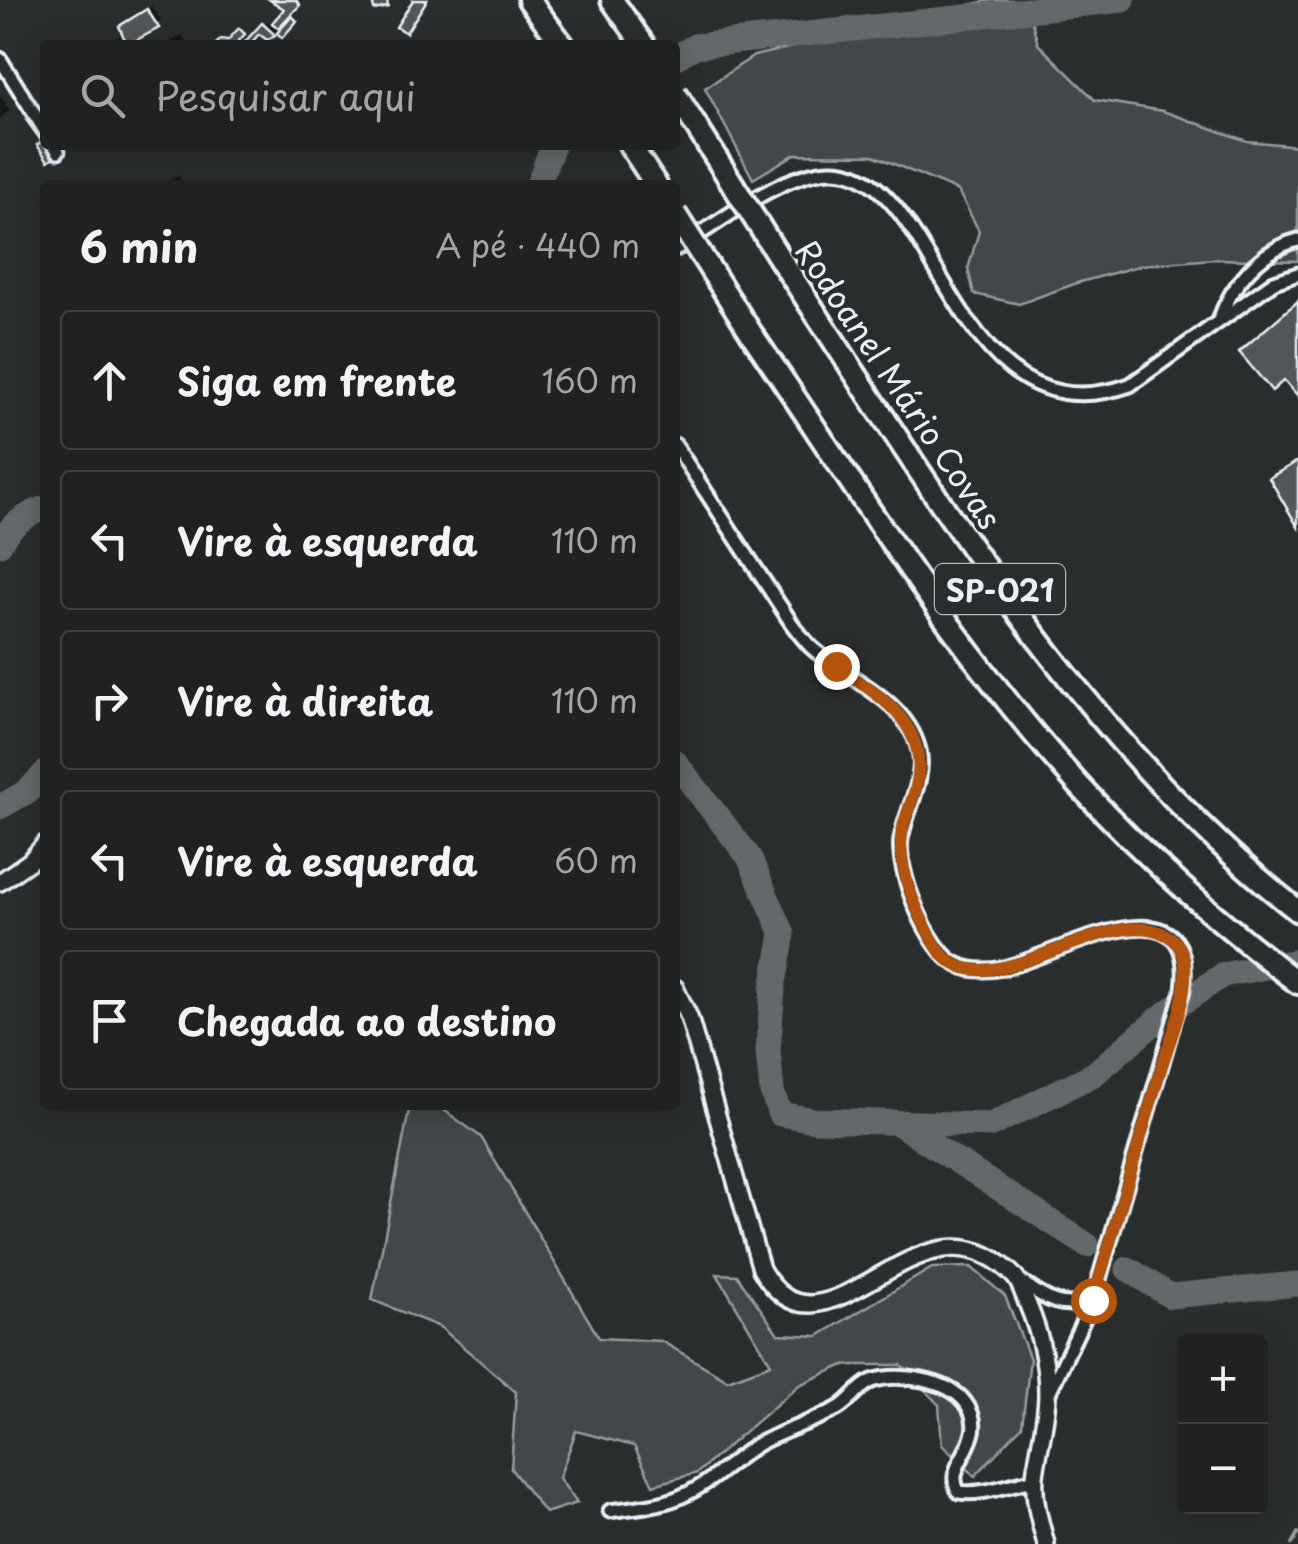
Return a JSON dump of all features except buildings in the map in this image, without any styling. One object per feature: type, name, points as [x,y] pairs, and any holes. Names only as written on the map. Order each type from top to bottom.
[{"type":"highway","points":[[529,0],[559,40]]},
{"type":"highway","points":[[612,0],[640,40]]},
{"type":"highway","name":"Rodoanel Mário Covas","points":[[680,100],[782,262],[1038,642],[1141,764],[1202,828],[1298,911]]},
{"type":"highway","points":[[633,150],[653,180]]},
{"type":"highway","name":"SP-021","points":[[680,222],[754,336],[998,688],[1051,754],[1113,822],[1174,880],[1298,983]]},
{"type":"main road","points":[[0,882],[40,850]]},
{"type":"main road","points":[[680,998],[689,1017],[762,1269],[774,1290],[800,1302],[820,1304],[841,1298],[928,1250],[947,1246],[988,1257],[1017,1279],[1044,1351],[1048,1396],[1035,1480],[1038,1516],[1046,1544]]},
{"type":"street","points":[[0,59],[40,123]]},
{"type":"street","points":[[680,247],[806,175],[831,171],[854,174],[877,190],[901,218],[986,344],[1009,369],[1054,393],[1107,393],[1130,385],[1274,282],[1298,274]]},
{"type":"street","points":[[1219,320],[1228,296],[1244,275],[1280,246],[1298,240]]},
{"type":"street","points":[[680,452],[810,646],[880,696],[904,719],[919,749],[920,770],[900,842],[913,902],[938,950],[956,965],[976,971],[1002,968],[1114,929],[1134,926],[1155,928],[1173,938],[1184,953],[1183,990],[1093,1300],[1048,1396]]},
{"type":"street","points":[[1017,1279],[1057,1304],[1069,1306],[1093,1300]]},
{"type":"street","points":[[610,1511],[685,1495],[757,1445],[841,1407],[861,1387],[894,1378],[938,1384],[962,1398],[971,1411],[975,1425],[970,1448],[955,1472],[954,1484],[959,1492],[970,1494],[1035,1480]]},
{"type":"shaded area","points":[[991,0],[1026,0],[1038,44],[1095,100],[1163,111],[1247,141],[1298,146],[1298,261],[1213,259],[1142,265],[1019,304],[974,294],[968,269],[979,231],[958,191],[873,155],[795,154],[753,179],[705,88],[754,56]]},
{"type":"shaded area","points":[[409,1110],[444,1110],[481,1137],[599,1338],[661,1341],[728,1380],[771,1364],[717,1274],[737,1275],[778,1334],[818,1336],[932,1268],[971,1267],[1005,1296],[1030,1359],[1022,1426],[975,1476],[942,1445],[939,1405],[901,1365],[844,1365],[799,1385],[697,1473],[653,1485],[634,1446],[576,1431],[559,1478],[577,1503],[545,1513],[511,1469],[516,1392],[440,1327],[372,1300]]},
{"type":"waterway","points":[[680,55],[695,46],[1123,0]]},
{"type":"waterway","points":[[540,180],[551,150]]},
{"type":"waterway","points":[[0,544],[18,522],[40,510]]},
{"type":"waterway","points":[[680,768],[749,857],[783,934],[773,988],[768,1051],[772,1092],[780,1114],[814,1120],[991,1125],[1094,1074],[1161,1017],[1223,975],[1298,961]]},
{"type":"waterway","points":[[0,807],[28,791],[40,778]]},
{"type":"waterway","points":[[898,1123],[1087,1245]]},
{"type":"waterway","points":[[1128,1269],[1170,1296],[1298,1284]]},
{"type":"waterway","points":[[1292,1544],[1298,1533]]},
{"type":"route","points":[[836,666],[880,696],[904,719],[919,749],[920,770],[900,842],[904,871],[913,902],[938,950],[956,965],[976,971],[1002,968],[1114,929],[1134,926],[1155,928],[1173,938],[1184,953],[1183,990],[1093,1300]]}]
